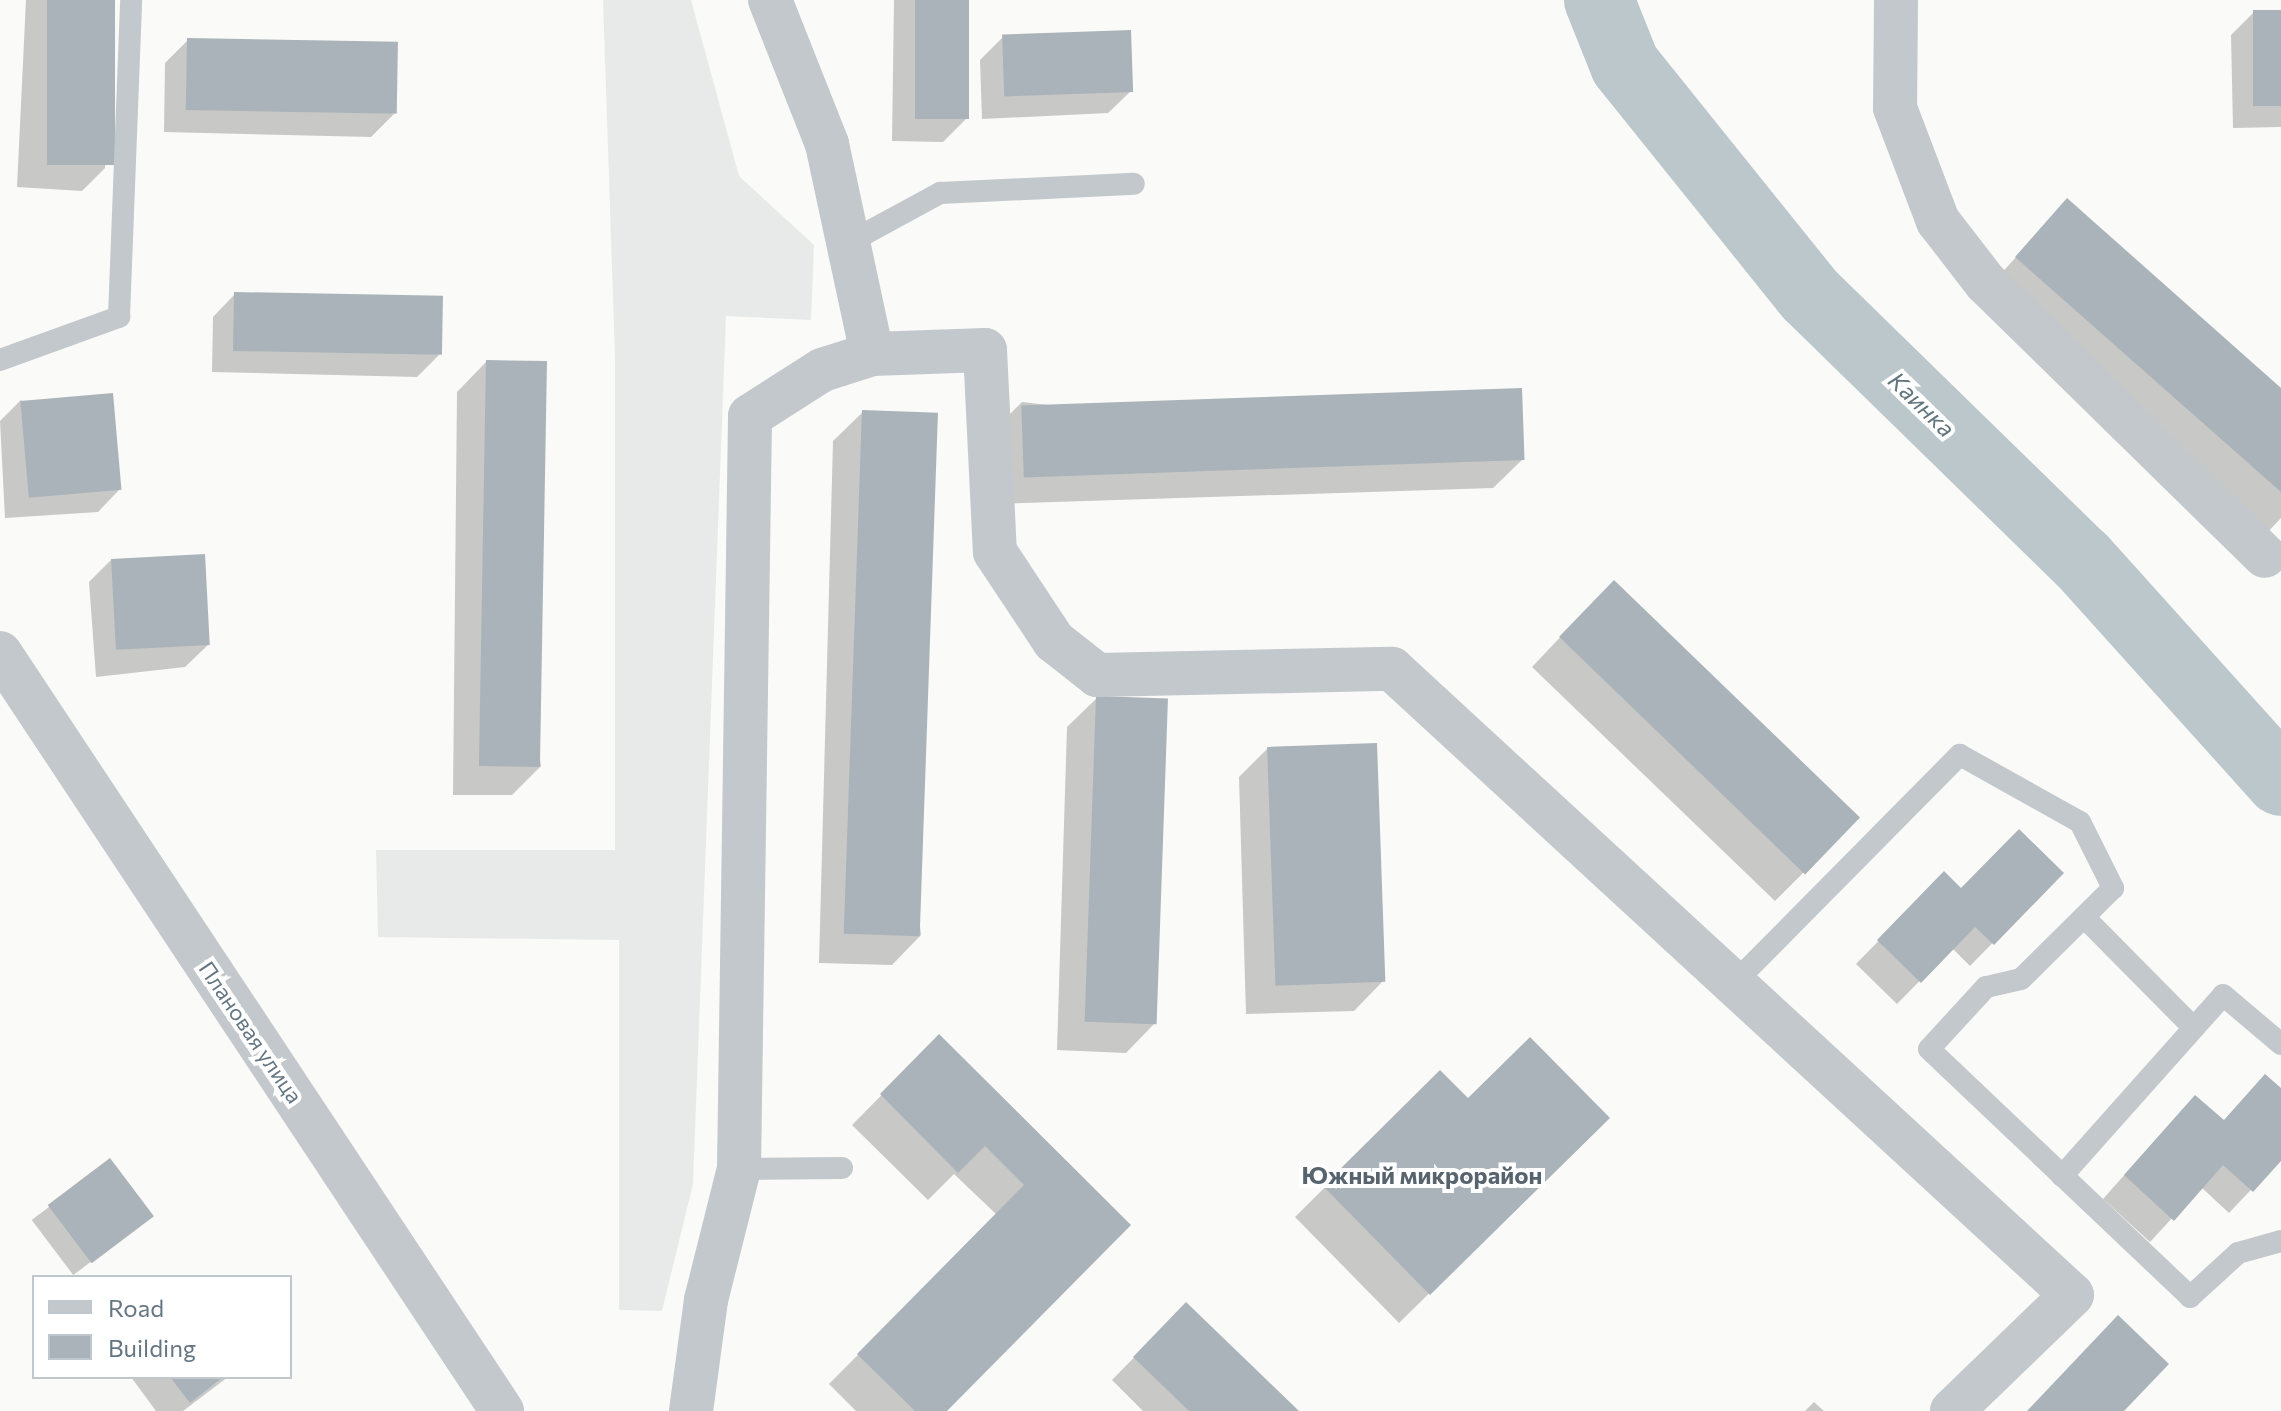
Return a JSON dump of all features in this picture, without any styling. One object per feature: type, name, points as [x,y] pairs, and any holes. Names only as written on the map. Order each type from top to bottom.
[{"type":"street","points":[[770,0],[827,144],[872,354]]},
{"type":"street","points":[[1896,0],[1895,108],[1938,221],[1986,283],[2265,556]]},
{"type":"street","points":[[691,1411],[706,1300],[739,1169],[750,416],[822,370],[872,354],[985,350],[995,552],[1054,641],[1097,675],[1392,669],[2072,1295],[1952,1411]]},
{"type":"street","name":"Плановая улица","points":[[0,653],[502,1411]]},
{"type":"lane","points":[[0,360],[119,317],[131,0]]},
{"type":"lane","points":[[848,243],[940,193],[1134,184]]},
{"type":"lane","points":[[1734,983],[1960,755],[2080,822],[2113,888],[2021,979],[1986,987],[1929,1049],[2190,1297],[2238,1253],[2281,1241]]},
{"type":"lane","points":[[2084,917],[2194,1028]]},
{"type":"lane","points":[[2062,1176],[2223,995],[2281,1044]]},
{"type":"lane","points":[[739,1169],[842,1168]]},
{"type":"shaded area","points":[[603,0],[691,0],[739,176],[814,245],[811,320],[726,316],[693,1184],[662,1311],[619,1310],[619,940],[378,937],[376,850],[615,850],[615,357]]},
{"type":"building","points":[[47,0],[115,0],[115,165],[47,165]]},
{"type":"building","points":[[915,0],[969,0],[969,119],[915,119]]},
{"type":"building","points":[[2253,10],[2281,10],[2281,106],[2253,106]]},
{"type":"building","points":[[1131,30],[1133,92],[1004,96],[1002,35]]},
{"type":"building","points":[[187,38],[398,42],[397,114],[186,110]]},
{"type":"building","points":[[2067,198],[2281,388],[2281,492],[2015,257]]},
{"type":"building","points":[[234,292],[443,296],[442,355],[233,351]]},
{"type":"building","points":[[486,360],[547,361],[540,767],[479,766]]},
{"type":"building","points":[[1522,388],[1525,460],[1024,477],[1021,405]]},
{"type":"building","points":[[113,393],[121,490],[29,498],[20,401]]},
{"type":"building","points":[[862,410],[938,413],[920,936],[844,934]]},
{"type":"building","points":[[205,554],[210,645],[116,650],[111,559]]},
{"type":"building","points":[[1614,580],[1860,818],[1805,874],[1559,637]]},
{"type":"building","points":[[1096,696],[1168,699],[1157,1024],[1085,1022]]},
{"type":"building","points":[[1377,743],[1385,982],[1275,986],[1267,747]]},
{"type":"building","points":[[2019,829],[2064,873],[1994,945],[1975,927],[1921,983],[1877,940],[1944,871],[1961,888]]},
{"type":"building","points":[[939,1034],[1131,1225],[947,1411],[915,1411],[857,1354],[1024,1185],[985,1146],[958,1173],[880,1094]]},
{"type":"building","points":[[1530,1037],[1610,1118],[1430,1295],[1323,1186],[1440,1070],[1468,1098]]},
{"type":"building","points":[[2265,1074],[2281,1088],[2281,1161],[2253,1192],[2223,1165],[2174,1221],[2124,1175],[2195,1095],[2224,1120]]},
{"type":"building","points":[[110,1158],[154,1216],[92,1263],[48,1205]]},
{"type":"building","points":[[1186,1302],[1299,1411],[1189,1411],[1133,1357]]},
{"type":"building","points":[[2118,1315],[2169,1364],[2124,1411],[2027,1411]]},
{"type":"building","points":[[172,1379],[220,1379],[190,1403]]},
{"type":"waterway","name":"Каинка","points":[[1599,0],[1625,65],[1810,295],[2082,560],[2281,781]]},
{"type":"district","name":"Южный микрорайон","points":[[1422,1175]]}]
